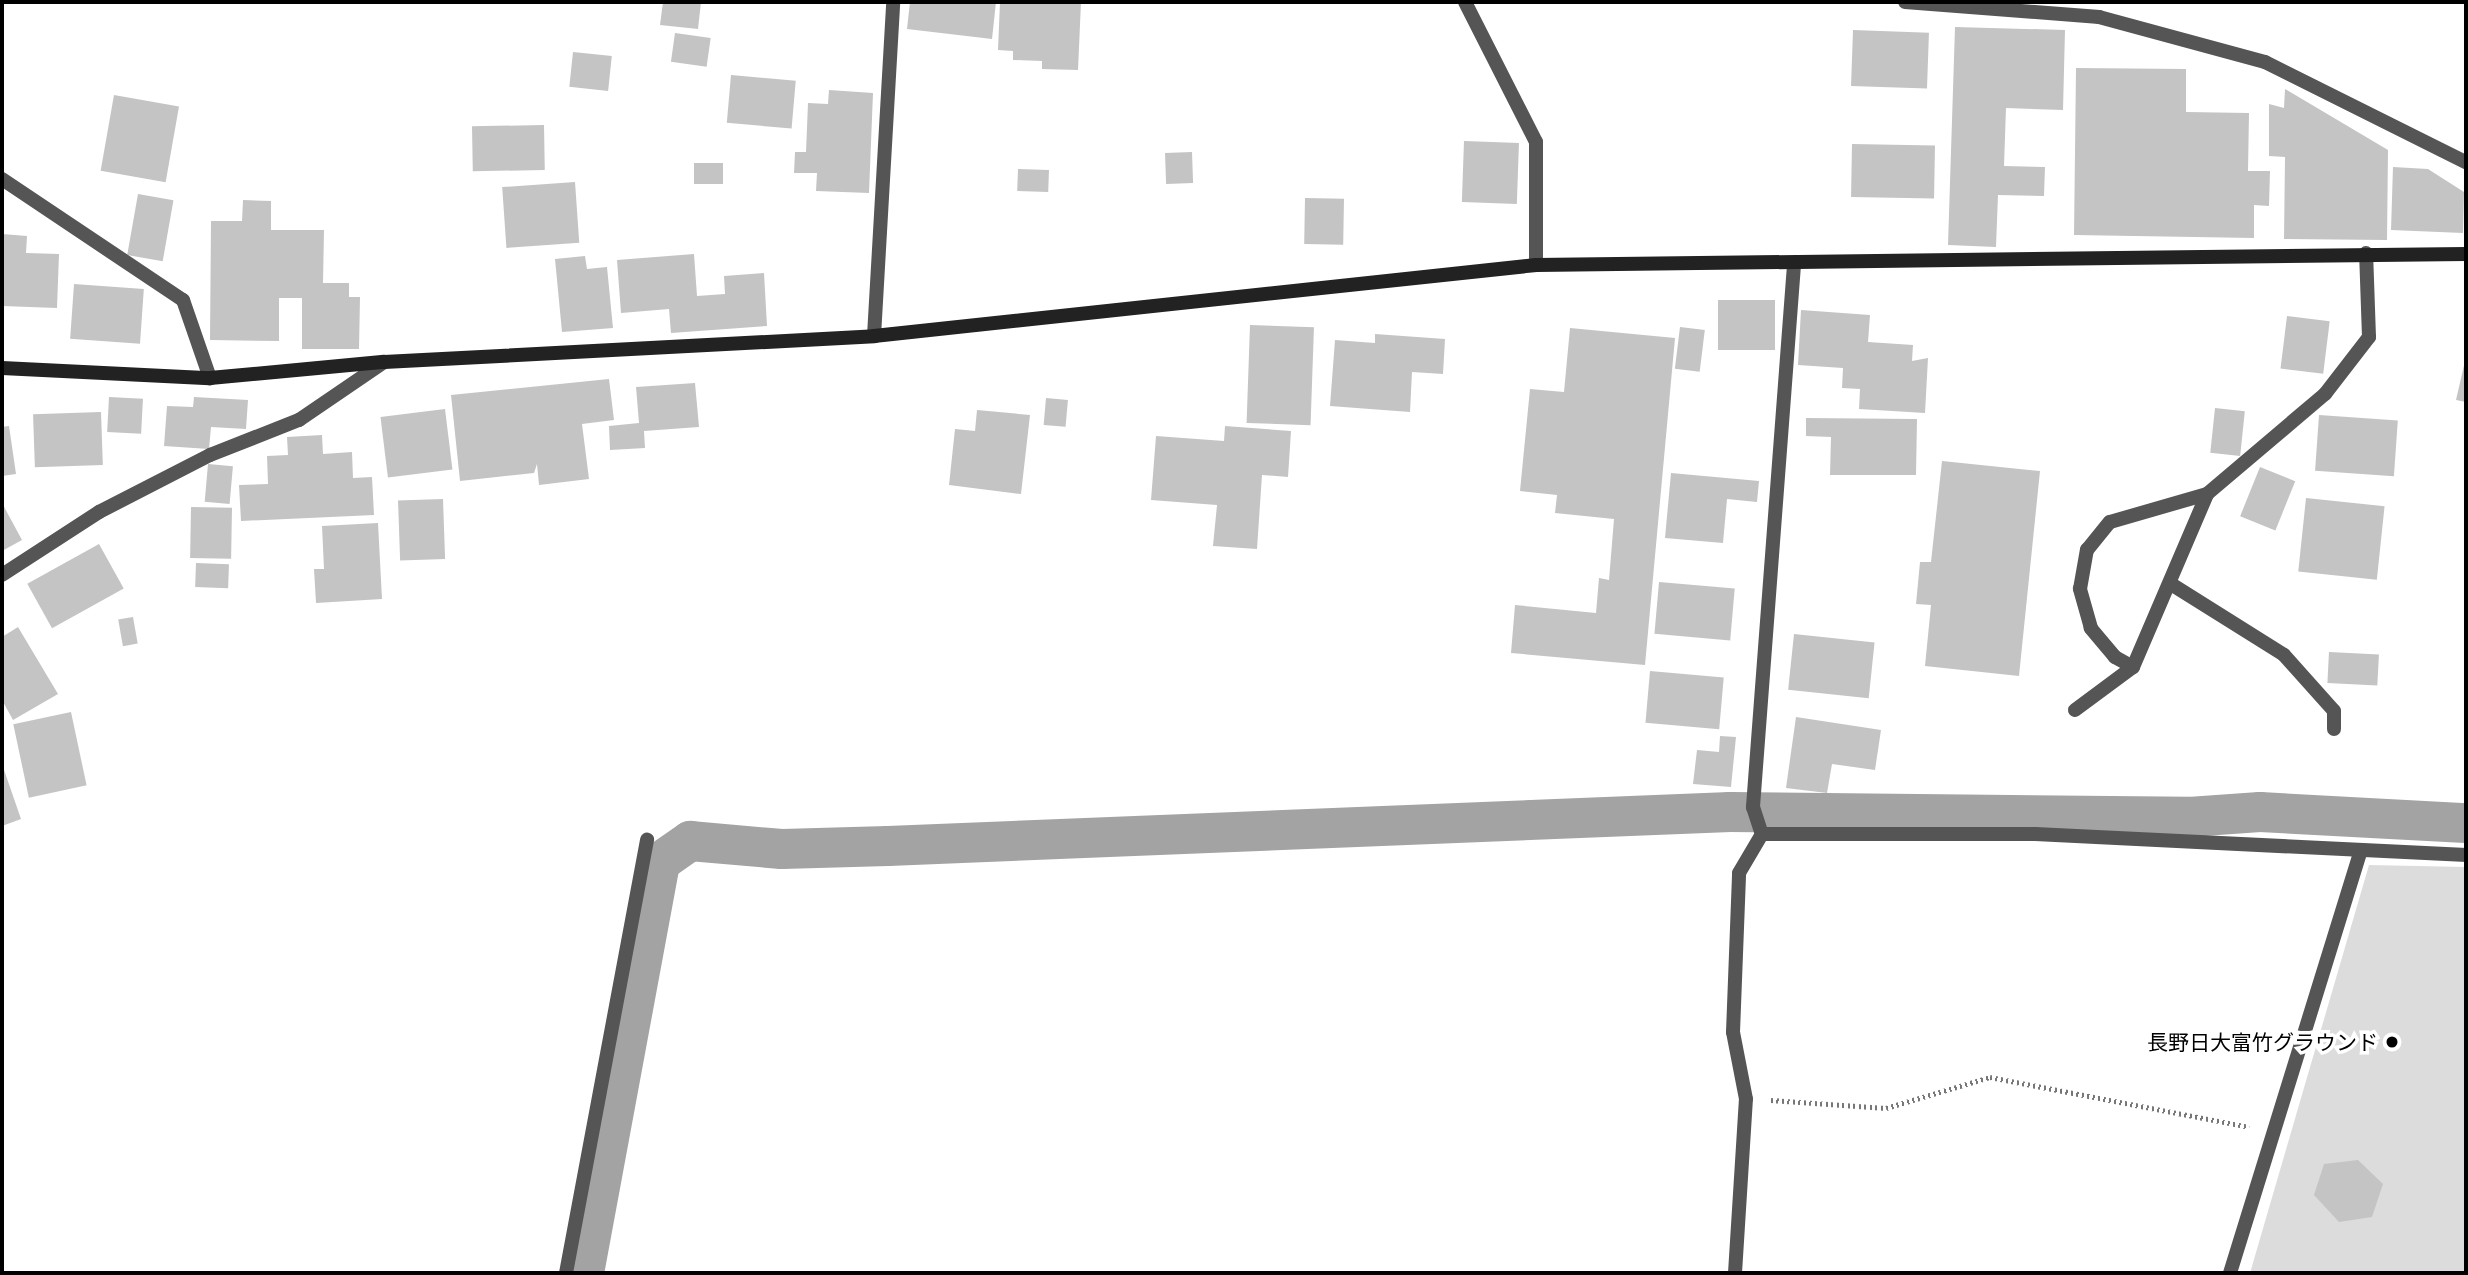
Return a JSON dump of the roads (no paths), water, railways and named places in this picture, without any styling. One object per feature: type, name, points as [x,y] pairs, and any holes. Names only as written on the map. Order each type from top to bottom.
[{"type":"street","points":[[874,336],[893,2]]},
{"type":"street","points":[[1465,2],[1536,142],[1536,265]]},
{"type":"street","points":[[1905,2],[2099,17],[2265,62],[2466,162]]},
{"type":"street","points":[[2,178],[183,300],[210,378]]},
{"type":"street","points":[[2,368],[210,378],[384,362],[874,336],[1536,265],[1794,265],[2366,253],[2466,254]]},
{"type":"street","points":[[2133,667],[2115,657],[2091,628],[2080,589],[2087,550],[2109,522],[2207,494],[2325,394],[2369,337],[2366,253]]},
{"type":"street","points":[[1735,1273],[1746,1099],[1732,1031],[1739,873],[1762,831],[1753,807],[1794,265]]},
{"type":"street","points":[[2,575],[99,512],[210,455],[299,421],[384,362]]},
{"type":"street","points":[[2075,710],[2133,667],[2207,494]]},
{"type":"street","points":[[2171,583],[2284,655],[2334,711],[2334,729]]},
{"type":"street","points":[[1762,831],[2035,834],[2360,852],[2466,855]]},
{"type":"street","points":[[566,1273],[647,840]]},
{"type":"street","points":[[2230,1273],[2271,1132],[2360,852]]},
{"type":"waterway","points":[[584,1273],[660,862],[690,841],[782,849],[1730,812],[2189,817],[2260,812],[2466,823]]},
{"type":"place","name":"長野日大富竹グラウンド","points":[[2392,1042]]}]
